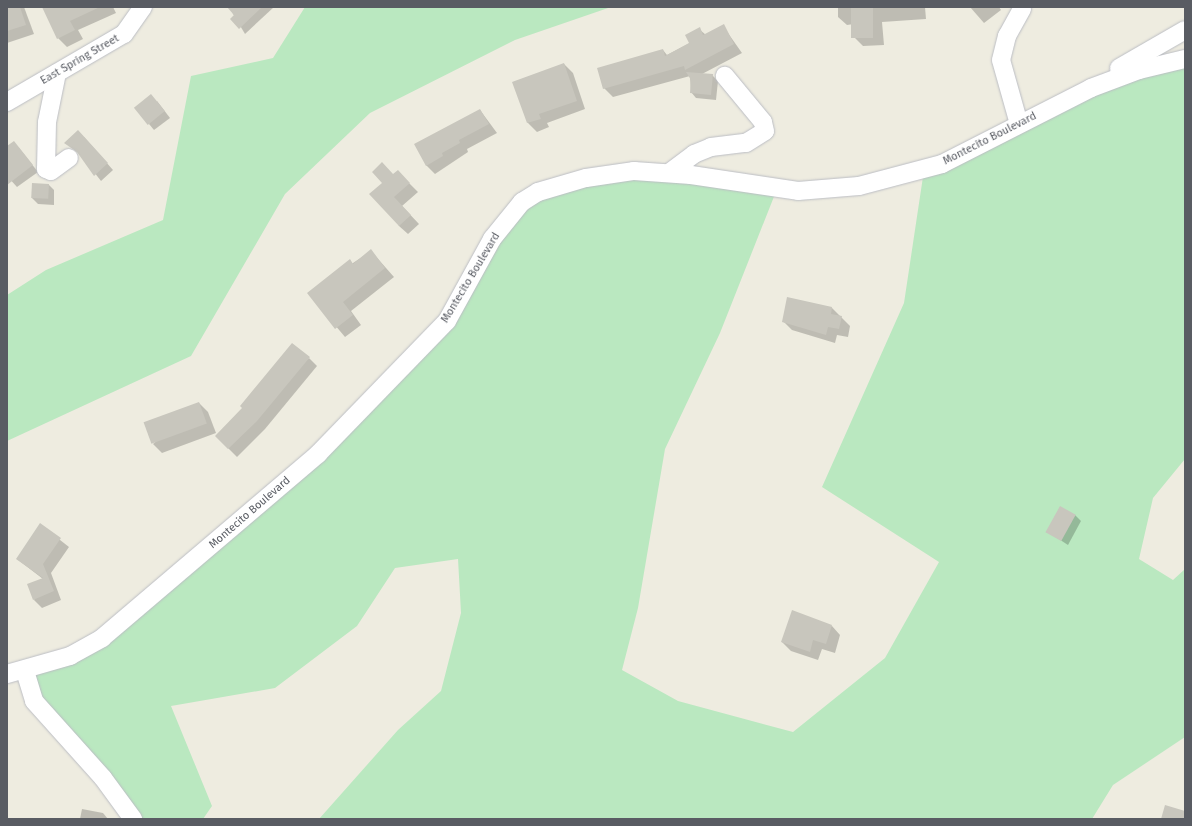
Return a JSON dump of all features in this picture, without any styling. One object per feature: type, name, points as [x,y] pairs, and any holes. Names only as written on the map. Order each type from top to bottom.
[{"type":"street","name":"East Spring Street","points":[[7,102],[124,34],[143,7]]},
{"type":"street","points":[[1020,124],[1001,60],[1007,36],[1022,9]]},
{"type":"street","points":[[1112,79],[1121,65],[1185,30]]},
{"type":"street","name":"Montecito Boulevard","points":[[7,674],[25,671],[70,656],[108,634],[318,454],[447,321],[492,239],[522,202],[538,192],[586,178],[634,171],[669,173],[798,191],[859,186],[942,164],[1112,79],[1185,59]]},
{"type":"street","points":[[57,73],[46,129],[46,168],[51,171],[69,158]]},
{"type":"street","points":[[669,173],[694,154],[711,147],[746,143],[765,131],[763,122],[725,76]]},
{"type":"street","points":[[25,671],[34,700],[103,778],[132,819]]},
{"type":"green space","points":[[305,7],[611,7],[515,40],[370,113],[285,194],[191,356],[7,441],[7,295],[46,270],[163,220],[191,76],[273,58]]},
{"type":"green space","points":[[1185,59],[1185,459],[1153,498],[1139,559],[1173,580],[1185,569],[1185,737],[1113,785],[1092,819],[319,819],[398,730],[441,691],[461,613],[458,559],[395,568],[357,626],[275,688],[171,706],[212,806],[203,819],[133,819],[34,701],[25,671],[70,656],[318,454],[447,321],[522,202],[615,174],[777,189],[720,333],[665,449],[638,608],[622,670],[678,701],[793,732],[885,658],[939,562],[822,487],[904,303],[924,170],[1019,124]]},
{"type":"building","points":[[7,7],[20,7],[26,25],[7,31]]},
{"type":"building","points":[[42,7],[100,7],[70,21],[75,30],[57,39]]},
{"type":"building","points":[[227,7],[262,7],[239,29],[230,19],[234,15]]},
{"type":"building","points":[[851,7],[873,7],[873,38],[851,38]]},
{"type":"building","points":[[724,24],[734,44],[685,70],[684,66],[603,89],[597,68],[663,49],[665,56],[689,43],[685,35],[700,27],[703,35]]},
{"type":"building","points":[[564,63],[577,101],[539,114],[541,119],[527,123],[512,82]]},
{"type":"building","points":[[686,72],[713,74],[711,95],[690,93],[691,80]]},
{"type":"building","points":[[151,94],[165,111],[148,125],[134,108]]},
{"type":"building","points":[[480,109],[489,124],[459,140],[460,143],[442,153],[443,156],[426,166],[414,144]]},
{"type":"building","points":[[78,130],[108,163],[94,176],[77,152],[64,143]]},
{"type":"building","points":[[14,141],[33,165],[7,185],[7,146]]},
{"type":"building","points":[[382,162],[393,174],[398,170],[410,183],[394,197],[411,215],[399,226],[369,194],[382,183],[372,172]]},
{"type":"building","points":[[32,183],[49,184],[48,199],[31,198]]},
{"type":"building","points":[[371,249],[385,268],[343,302],[353,315],[335,329],[307,293],[350,259],[353,264]]},
{"type":"building","points":[[787,297],[832,307],[831,314],[842,316],[839,329],[828,327],[826,335],[782,322]]},
{"type":"building","points":[[292,343],[310,357],[257,421],[228,449],[215,436],[242,408],[240,406]]},
{"type":"building","points":[[199,402],[207,424],[151,444],[144,422]]},
{"type":"building","points":[[1060,506],[1076,515],[1061,541],[1045,532]]},
{"type":"building","points":[[40,523],[61,538],[43,564],[54,591],[33,600],[27,584],[43,578],[16,559]]},
{"type":"building","points":[[792,610],[832,625],[826,644],[813,640],[810,652],[781,642]]},
{"type":"building","points":[[1165,805],[1185,811],[1185,819],[1161,819]]}]
